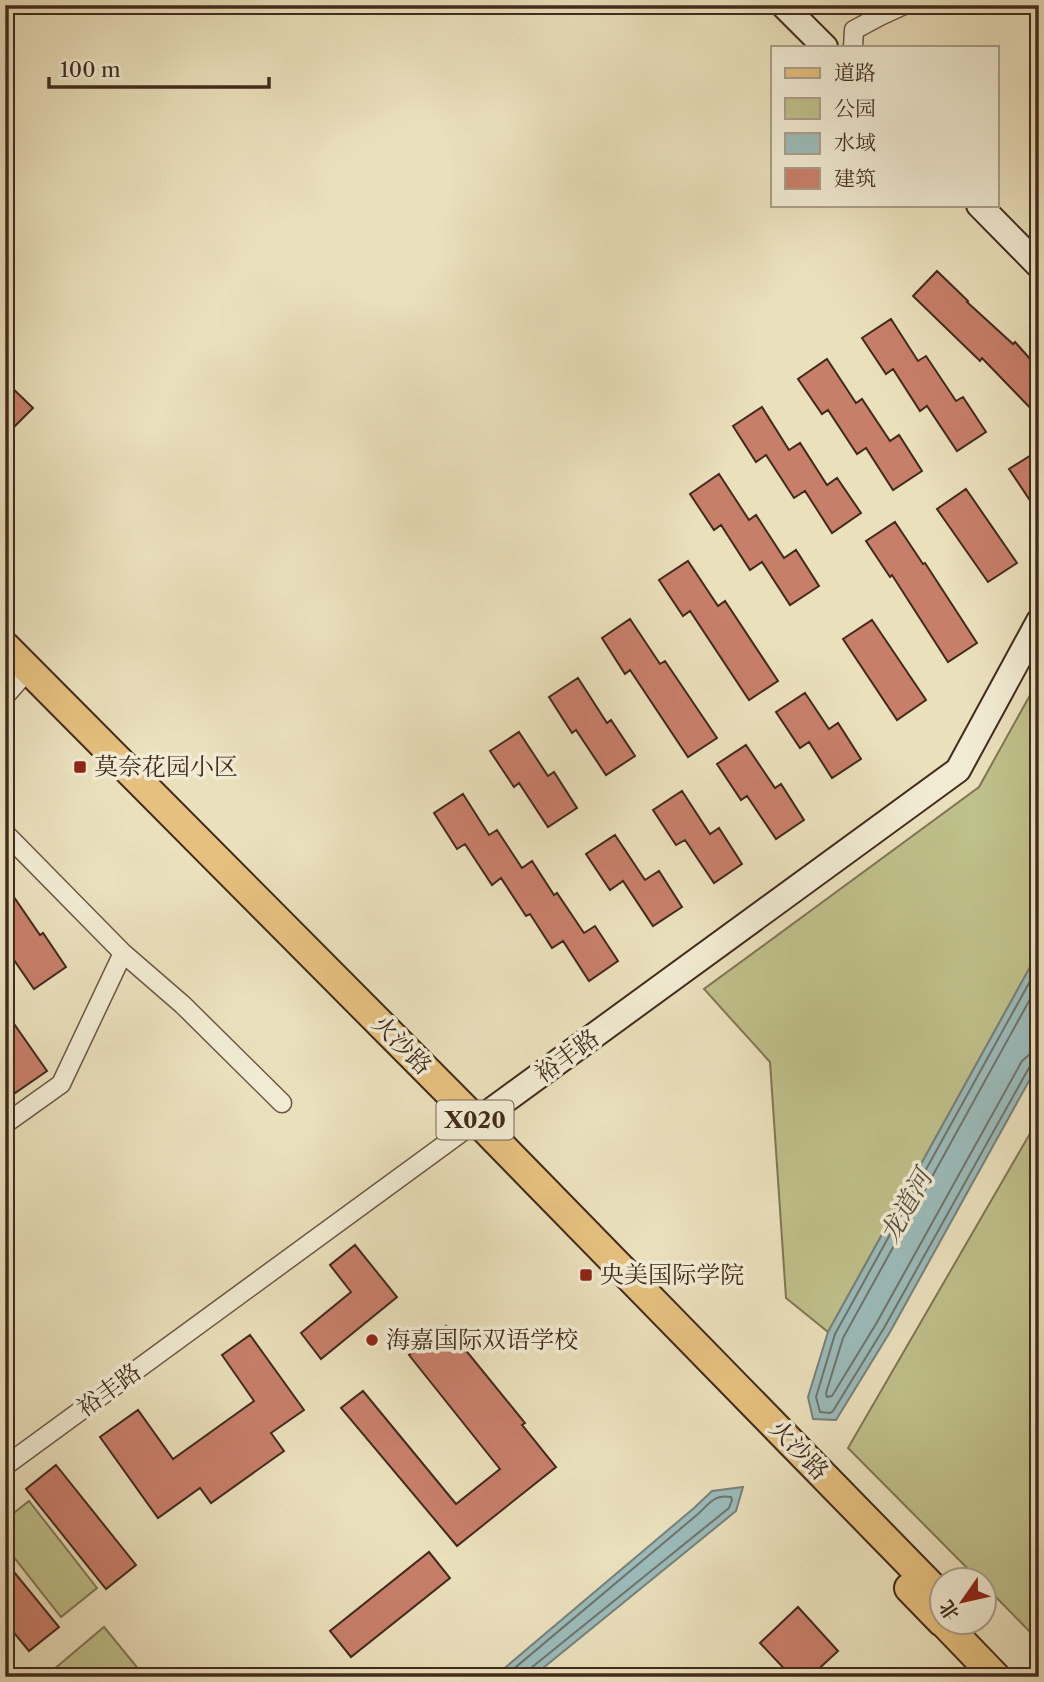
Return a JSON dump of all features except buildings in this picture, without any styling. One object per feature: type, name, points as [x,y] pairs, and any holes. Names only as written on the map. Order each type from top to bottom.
[{"type":"main road","name":"火沙路","points":[[5,646],[14,680],[470,1127],[928,1582]]},
{"type":"main road","name":"火沙路","points":[[470,1127],[928,1606]]},
{"type":"main road","name":"火沙路","points":[[956,1636],[996,1677]]},
{"type":"main road","points":[[980,1636],[1020,1677]]},
{"type":"street","points":[[783,5],[824,46]]},
{"type":"street","points":[[853,46],[854,30],[904,5]]},
{"type":"street","points":[[980,206],[1039,266]]},
{"type":"street","name":"裕丰路","points":[[5,1466],[958,770],[1039,621]]},
{"type":"street","points":[[5,833],[123,953],[183,1005],[282,1103]]},
{"type":"street","points":[[5,1124],[61,1084],[123,953]]},
{"type":"green space","points":[[1039,679],[1039,951],[828,1332],[786,1298],[770,1062],[704,989],[979,787]]},
{"type":"green space","points":[[1039,1118],[1039,1641],[998,1599],[998,1566],[965,1566],[848,1448]]},
{"type":"green space","points":[[29,1501],[97,1588],[61,1617],[5,1546],[5,1520]]},
{"type":"green space","points":[[104,1627],[145,1677],[48,1677],[47,1675]]},
{"type":"water","name":"龙道河","points":[[1039,951],[1039,1063],[890,1332],[836,1420],[813,1419],[808,1397],[828,1332]]},
{"type":"water","points":[[743,1487],[736,1511],[532,1677],[494,1677],[712,1491]]},
{"type":"place","name":"莫奈花园小区","points":[[80,767]]},
{"type":"place","name":"央美国际学院","points":[[586,1275]]},
{"type":"place","name":"海嘉国际双语学校","points":[[372,1340]]}]
